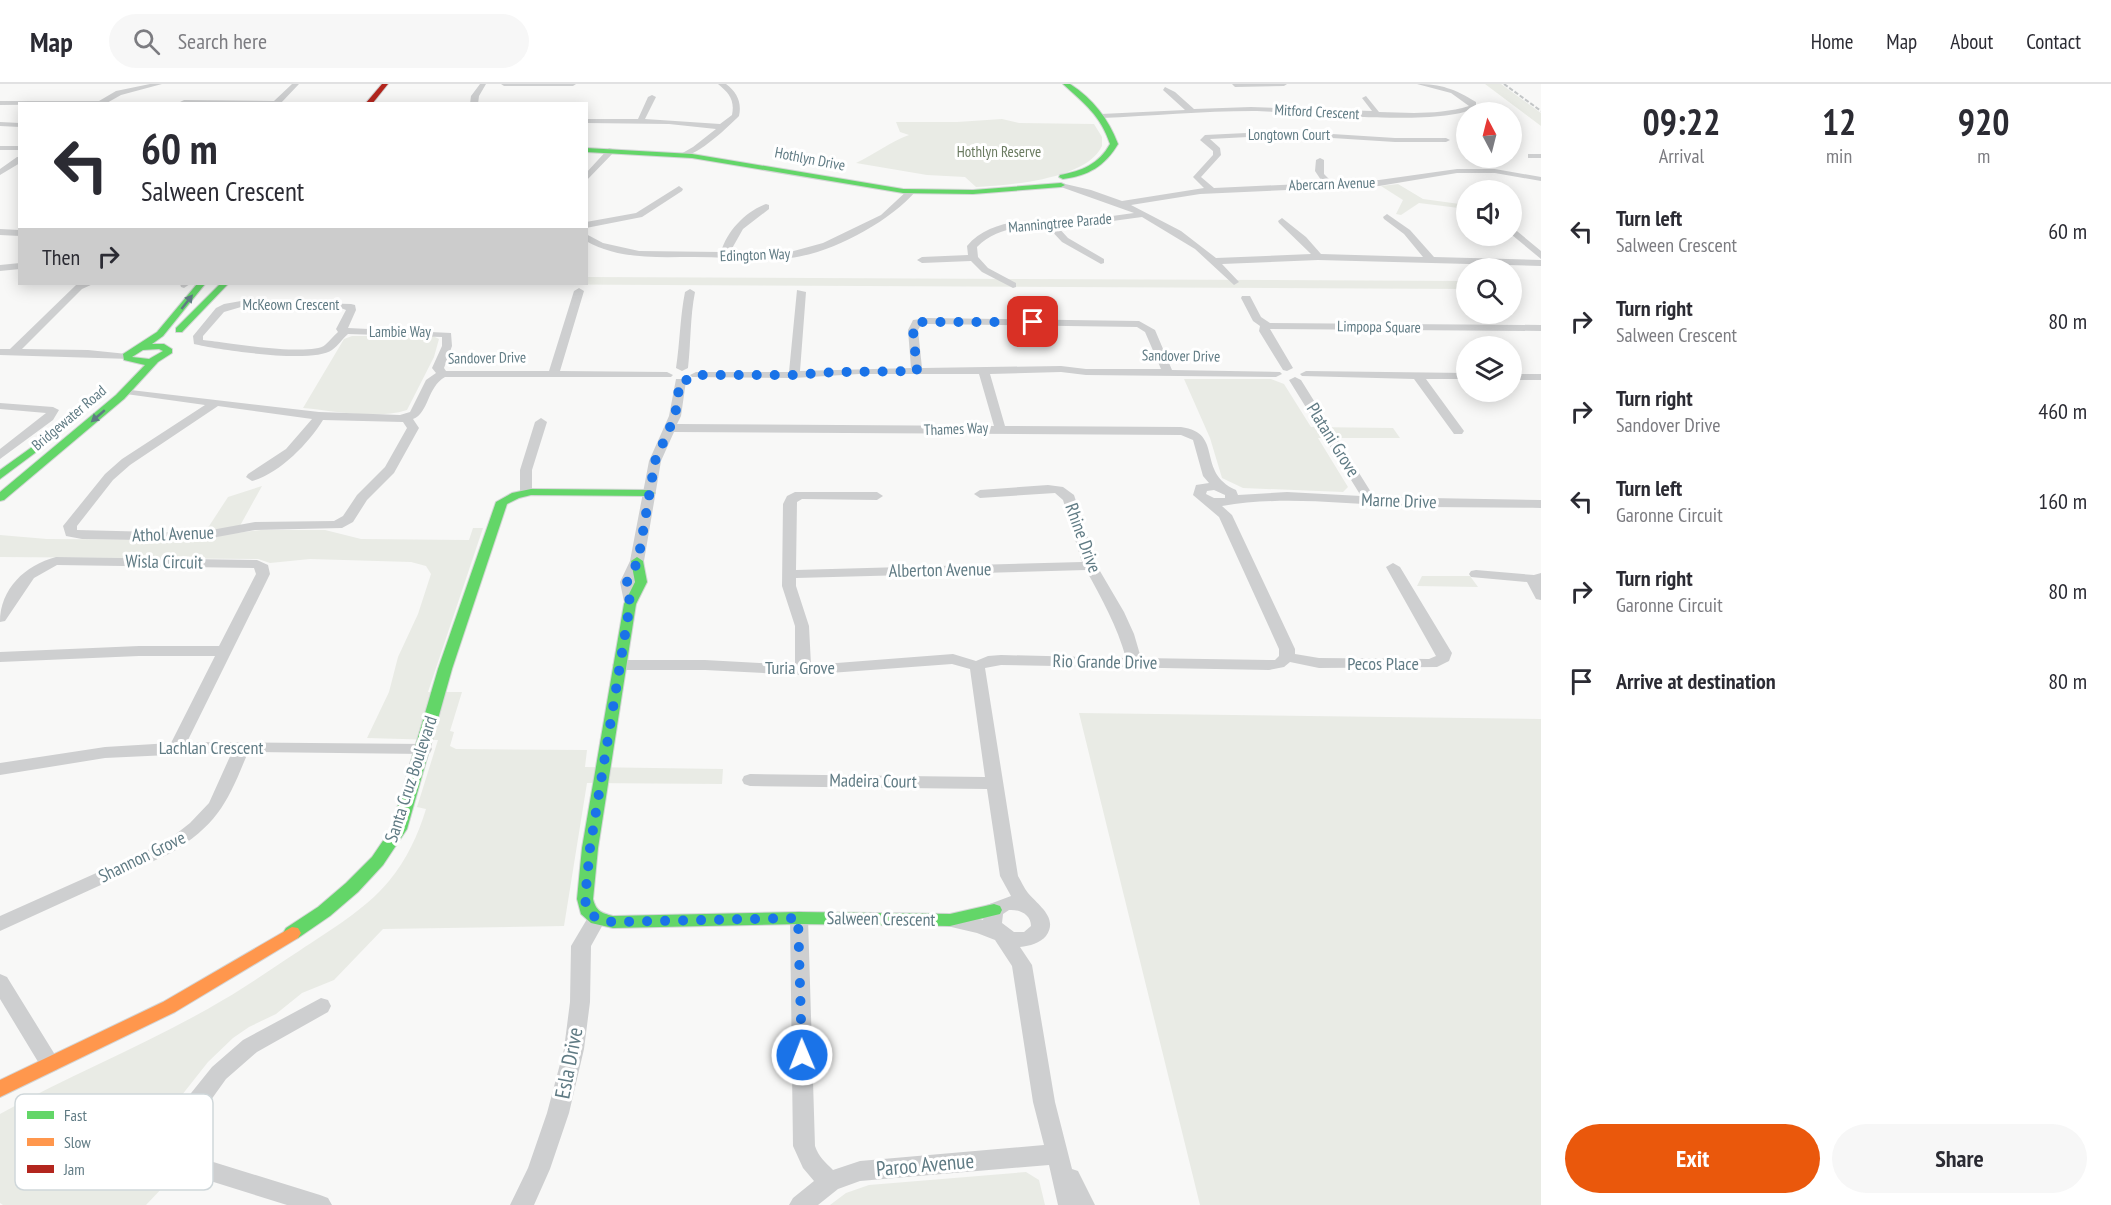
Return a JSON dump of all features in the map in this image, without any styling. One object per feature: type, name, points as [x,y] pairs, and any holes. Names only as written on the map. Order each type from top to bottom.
[{"type":"street","points":[[101,102],[119,93],[159,84]]},
{"type":"street","points":[[276,102],[296,84]]},
{"type":"street","points":[[370,102],[385,84]]},
{"type":"street","points":[[383,102],[398,84]]},
{"type":"street","points":[[474,102],[475,96],[483,84]]},
{"type":"street","points":[[504,84],[573,84]]},
{"type":"street","points":[[690,153],[723,127],[738,110],[731,91],[721,84]]},
{"type":"street","name":"Hothlyn Drive","points":[[588,150],[606,153],[690,153],[906,194],[1027,188],[1067,181],[1103,162],[1114,144],[1101,116],[1082,93],[1066,84]]},
{"type":"street","points":[[1235,85],[1284,84]]},
{"type":"street","points":[[1420,84],[1433,85],[1460,93],[1471,102]]},
{"type":"street","points":[[1165,89],[1174,94],[1183,106],[1193,112]]},
{"type":"street","points":[[0,102],[8,97]]},
{"type":"street","points":[[641,121],[652,97]]},
{"type":"street","points":[[1366,98],[1378,115]]},
{"type":"street","points":[[0,102],[18,102]]},
{"type":"street","name":"Mitford Crescent","points":[[1101,116],[1289,110],[1378,115],[1456,112]]},
{"type":"street","points":[[588,121],[641,121],[723,127]]},
{"type":"street","points":[[0,124],[18,125]]},
{"type":"street","name":"Longtown Court","points":[[1211,190],[1197,177],[1199,172],[1218,156],[1217,150],[1204,140],[1208,137],[1285,133],[1395,140],[1446,140]]},
{"type":"street","points":[[0,148],[18,148]]},
{"type":"street","points":[[588,176],[606,153]]},
{"type":"street","points":[[0,173],[18,160]]},
{"type":"street","points":[[1320,160],[1317,167],[1330,185]]},
{"type":"street","name":"Abercarn Avenue","points":[[1122,204],[1211,190],[1389,182],[1464,171],[1503,172],[1541,179]]},
{"type":"street","points":[[1067,181],[1122,204],[1179,233],[1215,261],[1234,282]]},
{"type":"street","points":[[588,225],[639,214],[680,189]]},
{"type":"street","name":"Edington Way","points":[[588,238],[600,245],[639,254],[775,256],[816,249],[884,217],[906,194]]},
{"type":"street","points":[[724,256],[729,241],[737,229],[766,207]]},
{"type":"street","name":"Manningtree Parade","points":[[973,258],[972,246],[984,235],[1014,226],[1092,221],[1143,214]]},
{"type":"street","points":[[1387,217],[1407,232],[1431,260]]},
{"type":"street","points":[[1282,221],[1303,238],[1318,257]]},
{"type":"street","points":[[1049,223],[1065,240],[1101,261]]},
{"type":"street","points":[[0,232],[18,233]]},
{"type":"street","points":[[1522,239],[1541,255]]},
{"type":"street","points":[[588,248],[600,245]]},
{"type":"street","points":[[1215,261],[1318,257],[1541,263]]},
{"type":"street","points":[[922,260],[973,258],[985,270],[1013,285]]},
{"type":"street","points":[[0,268],[18,266]]},
{"type":"street","points":[[12,352],[79,287],[85,285]]},
{"type":"street","name":"Bridgewater Road","points":[[75,417],[121,377],[134,353],[155,339],[200,285]]},
{"type":"street","points":[[134,353],[155,345],[166,347],[170,337],[192,319],[223,285]]},
{"type":"street","points":[[554,373],[566,335],[567,322],[579,291]]},
{"type":"street","points":[[597,919],[587,910],[585,899],[590,848],[630,604],[627,582],[638,561],[655,461],[671,428],[681,375],[686,338],[685,319],[690,292]]},
{"type":"street","points":[[794,375],[801,292]]},
{"type":"street","points":[[1246,298],[1257,319],[1268,326],[1264,328],[1264,331],[1287,368]]},
{"type":"street","name":"McKeown Crescent","points":[[232,304],[347,305],[351,310],[341,329],[346,331],[329,348],[317,352],[256,350],[204,343],[196,339],[220,310],[232,304]]},
{"type":"street","points":[[917,371],[914,324],[927,321],[1139,324],[1150,330],[1168,373]]},
{"type":"street","name":"Limpopa Square","points":[[1268,326],[1541,328]]},
{"type":"street","name":"Lambie Way","points":[[346,331],[447,335],[447,346],[438,368],[443,374]]},
{"type":"street","name":"Bridgewater Road","points":[[0,498],[123,394],[155,360],[168,354],[169,349],[166,347]]},
{"type":"street","points":[[0,352],[134,353],[155,360]]},
{"type":"street","points":[[1300,377],[1297,369],[1277,370],[1276,374],[1285,379],[1456,376]]},
{"type":"street","name":"Sandover Drive","points":[[407,417],[417,411],[432,380],[443,374],[667,375],[671,379],[681,375],[692,379],[696,375],[917,371],[1276,374]]},
{"type":"street","points":[[984,372],[1000,428]]},
{"type":"street","points":[[1418,376],[1458,431]]},
{"type":"street","points":[[1522,376],[1541,377]]},
{"type":"street","name":"Platani Grove","points":[[1300,377],[1370,501]]},
{"type":"street","points":[[103,393],[188,399],[319,416],[407,417]]},
{"type":"street","name":"Athol Avenue","points":[[215,403],[126,462],[109,477],[70,526],[71,533],[82,536],[195,537],[255,526],[337,525],[348,519],[362,498],[390,470],[400,455],[413,428],[407,417]]},
{"type":"street","points":[[0,406],[53,410],[49,418],[0,455]]},
{"type":"street","points":[[252,477],[290,453],[310,431],[319,416]]},
{"type":"street","points":[[526,493],[526,470],[541,422]]},
{"type":"street","name":"Thames Way","points":[[671,428],[898,431],[1000,428],[1189,432],[1199,438],[1207,482],[1198,492],[1207,501],[1227,499]]},
{"type":"street","name":"Bridgewater Road","points":[[0,476],[52,435]]},
{"type":"street","name":"Marne Drive","points":[[1207,482],[1227,499],[1256,496],[1541,504]]},
{"type":"street","name":"Rhine Drive","points":[[980,494],[1048,489],[1059,490],[1069,498],[1090,566],[1117,612],[1127,634],[1135,662]]},
{"type":"street","name":"Santa Cruz Boulevard","points":[[0,1094],[10,1085],[50,1064],[114,1036],[200,991],[344,898],[369,874],[387,852],[399,829],[424,749],[445,669],[498,509],[506,500],[526,493],[649,493]]},
{"type":"street","points":[[803,670],[802,626],[792,599],[789,504],[792,499],[810,494],[877,496]]},
{"type":"street","points":[[1227,499],[1287,650],[1287,657]]},
{"type":"street","name":"Wisla Circuit","points":[[0,618],[29,573],[45,563],[56,561],[257,564],[263,568],[263,574],[177,747]]},
{"type":"street","name":"Alberton Avenue","points":[[790,574],[1090,566]]},
{"type":"street","name":"Pecos Place","points":[[1287,657],[1307,662],[1431,664],[1444,658],[1444,653],[1393,567]]},
{"type":"street","points":[[1476,574],[1538,578]]},
{"type":"street","points":[[1538,578],[1533,584],[1541,596]]},
{"type":"street","points":[[0,657],[139,651],[225,651]]},
{"type":"street","name":"Rio Grande Drive","points":[[978,666],[988,661],[1001,660],[1275,665],[1282,663],[1287,657]]},
{"type":"street","name":"Turia Grove","points":[[620,664],[705,664],[803,670],[953,659],[978,666]]},
{"type":"street","points":[[978,666],[977,674],[1009,876],[1020,896],[1039,916],[1041,922],[1038,933],[1033,936],[1018,940],[1001,935]]},
{"type":"street","name":"Lachlan Crescent","points":[[0,769],[78,754],[177,747],[424,749]]},
{"type":"street","name":"Shannon Grove","points":[[0,924],[165,849],[188,836],[206,821],[219,804],[242,747]]},
{"type":"street","name":"Madeira Court","points":[[750,780],[995,783]]},
{"type":"street","points":[[1009,876],[992,925],[1022,965],[1044,1102],[1070,1205]]},
{"type":"street","points":[[996,909],[1013,903],[1030,907]]},
{"type":"street","name":"Salween Crescent","points":[[950,920],[996,909]]},
{"type":"street","points":[[798,918],[804,1146],[806,1156],[830,1181]]},
{"type":"street","name":"Salween Crescent","points":[[597,919],[613,922],[798,918],[950,920],[980,926],[1001,935]]},
{"type":"street","name":"Esla Drive","points":[[522,1205],[539,1169],[558,1113],[574,1048],[580,1002],[582,946],[597,919]]},
{"type":"street","points":[[1022,965],[1033,936]]},
{"type":"street","points":[[0,982],[50,1064]]},
{"type":"street","points":[[204,1094],[227,1066],[250,1046],[321,1006]]},
{"type":"street","points":[[1058,1154],[1083,1205]]},
{"type":"street","name":"Paroo Avenue","points":[[801,1205],[830,1181],[860,1171],[1058,1154]]},
{"type":"street","points":[[213,1172],[320,1205]]},
{"type":"green space","points":[[1485,84],[1501,84],[1541,113],[1541,126],[1522,112],[1522,102],[1509,102]]},
{"type":"green space","name":"Hothlyn Reserve","points":[[1002,119],[1019,123],[1094,124],[1102,137],[1102,146],[1093,157],[1064,173],[1045,179],[976,187],[965,177],[927,175],[856,163],[909,135],[900,132],[896,122]]},
{"type":"green space","points":[[1398,184],[1423,199],[1456,204],[1456,208],[1419,203],[1401,215],[1396,214],[1403,200],[1381,186]]},
{"type":"green space","points":[[588,277],[1456,281],[1456,289],[588,285]]},
{"type":"green space","points":[[352,336],[433,336],[439,339],[434,357],[407,410],[369,415],[303,408],[344,339]]},
{"type":"green space","points":[[1184,379],[1271,379],[1284,384],[1311,427],[1393,428],[1400,438],[1318,438],[1348,487],[1343,492],[1243,488],[1222,478],[1210,438]]},
{"type":"green space","points":[[262,486],[236,533],[261,530],[325,530],[361,539],[469,540],[473,528],[483,528],[428,692],[462,692],[450,731],[454,732],[450,746],[456,749],[587,750],[585,767],[723,769],[722,784],[587,783],[564,926],[383,929],[334,980],[302,993],[276,1014],[249,1027],[233,1038],[208,1062],[183,1094],[39,1094],[196,1016],[347,919],[389,881],[411,846],[423,819],[426,809],[417,807],[438,740],[367,738],[389,692],[398,657],[418,614],[431,574],[426,566],[411,562],[310,559],[270,563],[258,559],[0,557],[0,535],[47,539],[200,540],[228,497]]},
{"type":"green space","points":[[1422,576],[1470,576],[1478,587],[1417,586]]},
{"type":"green space","points":[[1079,713],[1541,719],[1541,1205],[1200,1205]]},
{"type":"green space","points":[[15,1106],[15,1190],[160,1190],[146,1205],[3,1205],[0,1203],[0,1114]]},
{"type":"green space","points":[[1026,1172],[1039,1180],[1045,1205],[830,1205],[846,1193],[869,1185]]},
{"type":"railway","points":[[1504,84],[1541,111]]},
{"type":"traffic: fast","points":[[1063,177],[1093,168],[1105,158],[1114,144],[1111,134],[1096,110],[1066,84]]},
{"type":"traffic: fast","points":[[588,150],[692,156],[903,191],[973,192],[1061,185]]},
{"type":"traffic: fast","points":[[141,347],[160,334],[200,285]]},
{"type":"traffic: fast","points":[[179,330],[223,285]]},
{"type":"traffic: fast","points":[[161,346],[169,351],[155,360],[144,362],[127,358],[128,354],[141,347],[161,346]]},
{"type":"traffic: fast","points":[[0,498],[120,397],[155,360]]},
{"type":"traffic: fast","points":[[0,476],[39,445]]},
{"type":"traffic: fast","points":[[292,933],[352,888],[378,861],[399,829],[445,669],[502,502],[516,495],[531,492],[649,493]]},
{"type":"traffic: fast","points":[[637,561],[641,582],[630,604],[590,848],[585,899],[587,910],[597,919],[613,922],[799,918],[950,920],[994,910]]},
{"type":"traffic: slow","points":[[0,1089],[169,1007],[292,933]]},
{"type":"traffic: jam","points":[[370,102],[385,84]]},
{"type":"route","points":[[802,1055],[798,918],[613,922],[597,919],[587,910],[585,899],[590,848],[630,604],[627,582],[638,561],[655,461],[675,416],[680,381],[692,379],[696,375],[767,376],[859,371],[917,371],[913,330],[917,322],[1033,322]]}]
